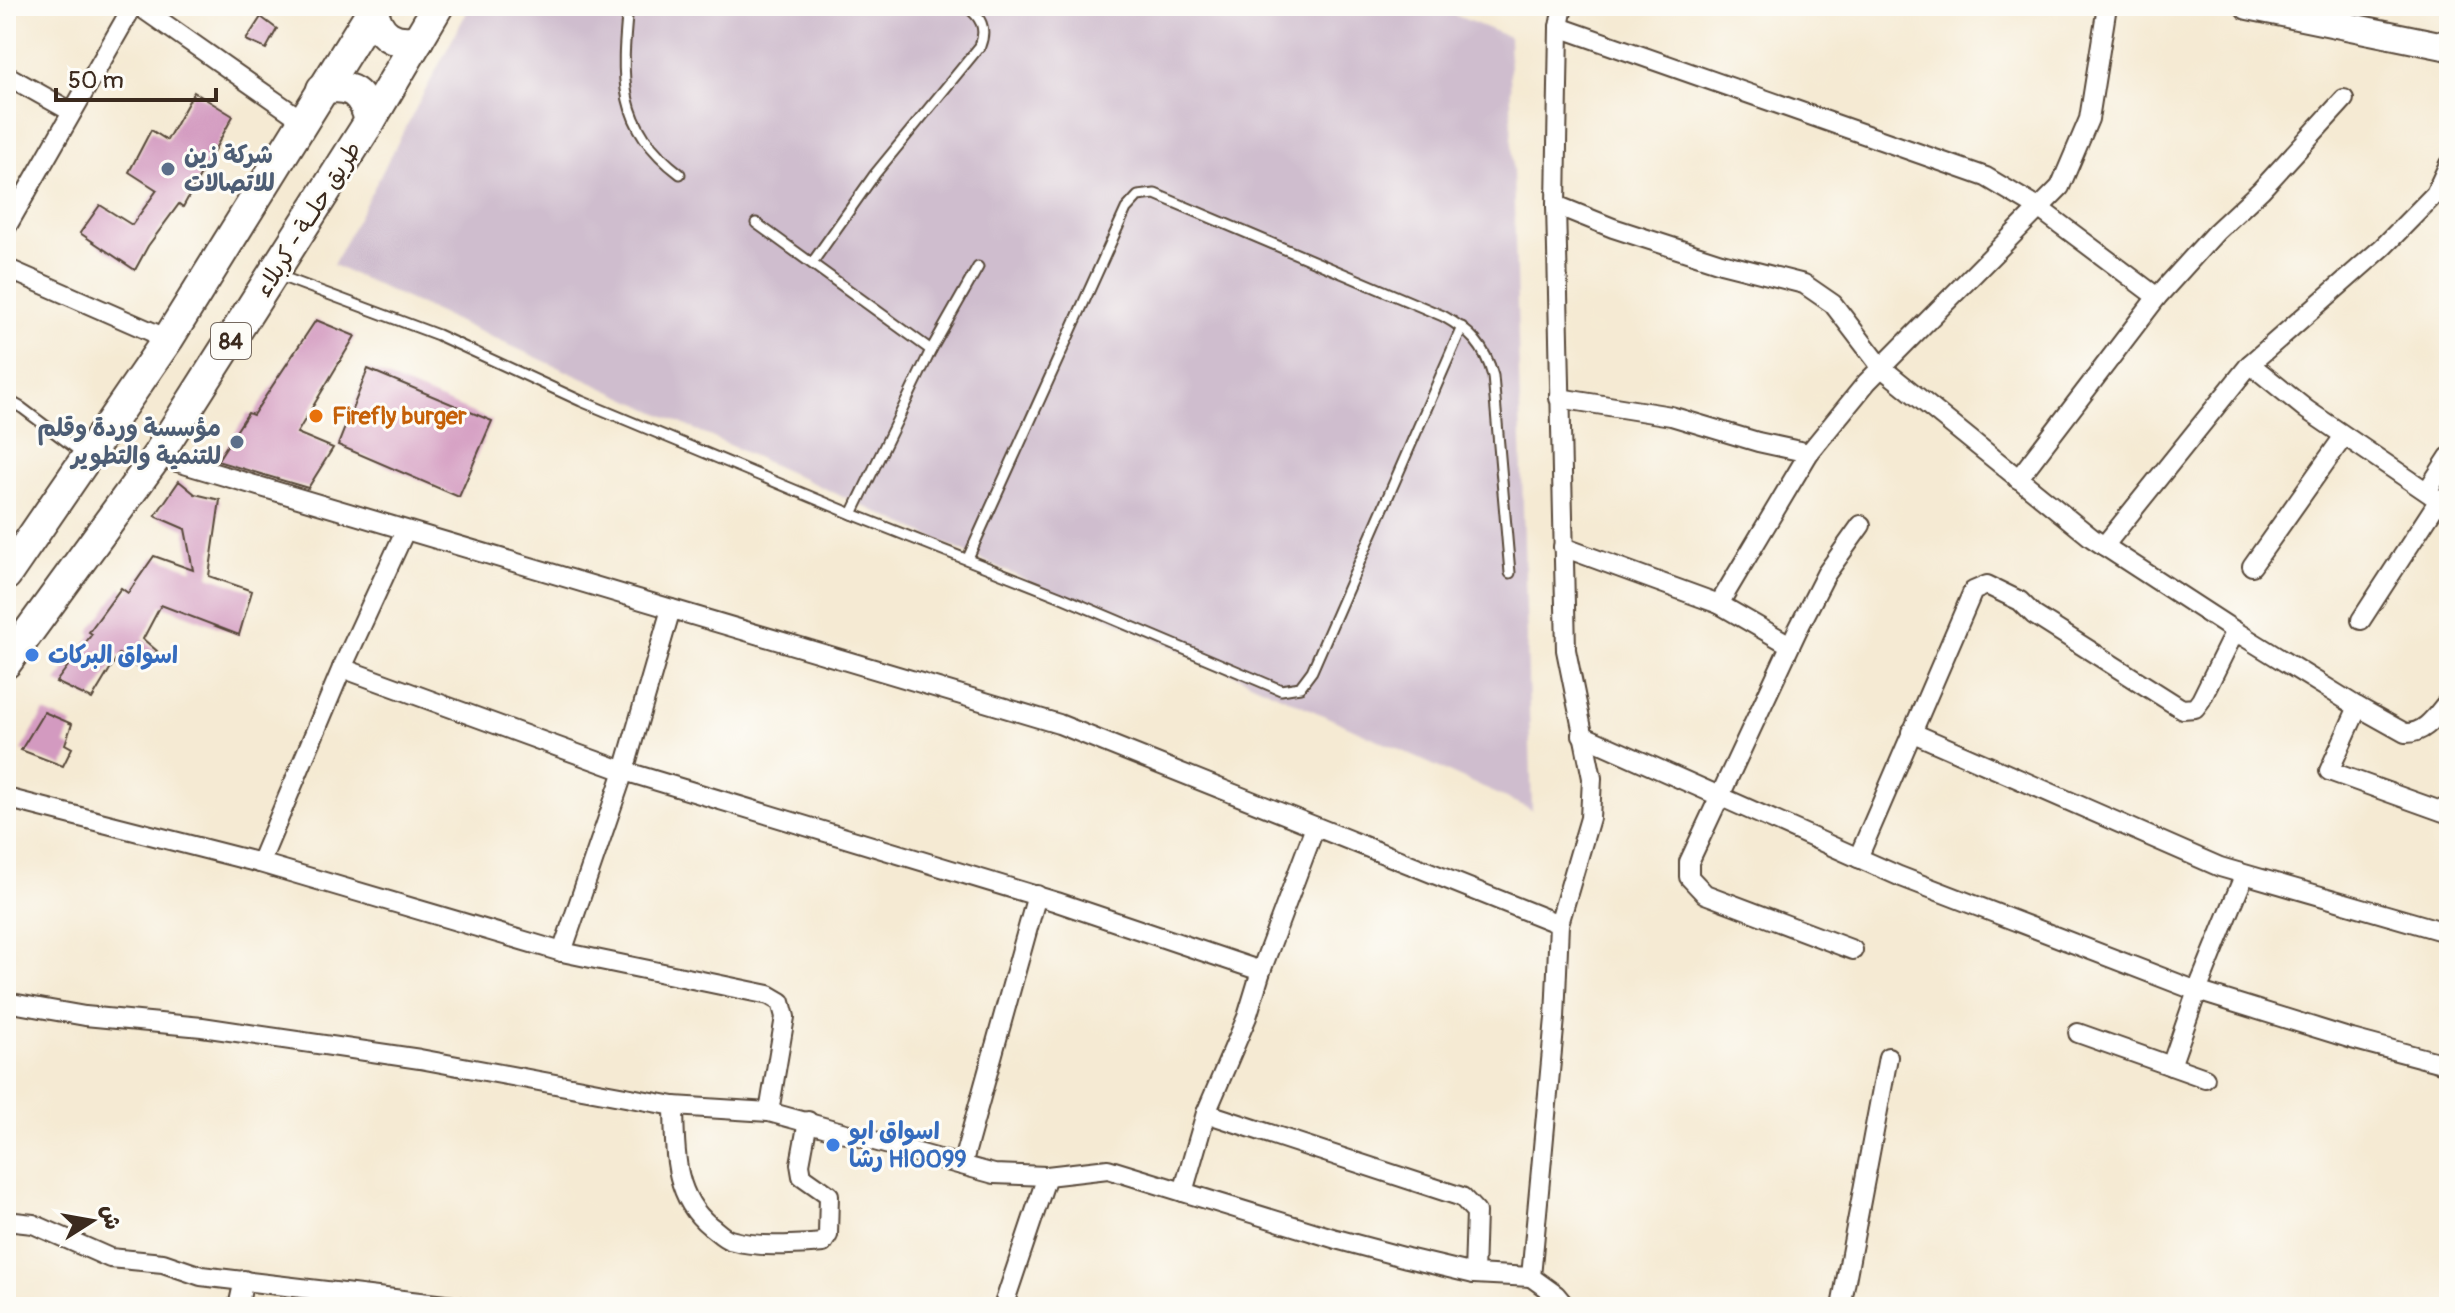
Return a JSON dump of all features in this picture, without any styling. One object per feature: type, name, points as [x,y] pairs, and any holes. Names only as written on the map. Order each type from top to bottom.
[{"type":"main road","name":"طريق حلــة - كربلاء","points":[[6,663],[157,456],[370,121],[438,6]]},
{"type":"main road","name":"84","points":[[9,565],[168,339],[374,7]]},
{"type":"main road","points":[[374,7],[378,26],[388,37],[407,42],[418,40]]},
{"type":"main road","points":[[322,89],[335,87],[353,92],[364,102],[370,121]]},
{"type":"street","points":[[6,228],[133,6]]},
{"type":"street","points":[[139,6],[302,120]]},
{"type":"street","points":[[1531,1277],[1555,1018],[1559,924],[1590,818],[1592,778],[1566,650],[1556,205],[1559,27],[1563,6]]},
{"type":"street","points":[[1719,604],[1809,453],[1867,382],[2060,187],[2089,119],[2107,6]]},
{"type":"street","points":[[2248,6],[2314,13],[2449,47]]},
{"type":"street","points":[[1559,27],[1986,177],[2040,209],[2157,297]]},
{"type":"street","points":[[6,75],[72,112]]},
{"type":"street","points":[[2018,479],[2157,297],[2344,99]]},
{"type":"street","points":[[2104,546],[2250,364],[2383,247],[2435,194],[2449,164]]},
{"type":"street","points":[[1556,205],[1613,228],[1721,263],[1804,284],[1833,304],[1882,368],[2018,479],[2104,546],[2235,631],[2405,733],[2424,729],[2449,700]]},
{"type":"street","points":[[6,268],[168,339]]},
{"type":"street","points":[[2250,364],[2344,436],[2438,499]]},
{"type":"street","points":[[1559,398],[1671,416],[1758,442],[1809,453]]},
{"type":"street","points":[[2252,566],[2344,436]]},
{"type":"street","points":[[157,456],[1059,724],[1559,924]]},
{"type":"street","points":[[2361,620],[2438,499],[2449,457]]},
{"type":"street","points":[[1853,950],[1705,894],[1689,877],[1689,862],[1826,574],[1861,525]]},
{"type":"street","points":[[260,863],[342,668],[405,531]]},
{"type":"street","points":[[1563,547],[1719,604],[1790,645]]},
{"type":"street","points":[[1858,858],[1973,591],[1987,585],[2020,601],[2034,615],[2182,709],[2195,708],[2201,700],[2235,631]]},
{"type":"street","points":[[562,952],[624,771],[671,609]]},
{"type":"street","points":[[342,668],[624,771],[1037,895],[1261,971]]},
{"type":"street","points":[[2358,707],[2329,771],[2449,814]]},
{"type":"street","points":[[1911,732],[2244,876],[2449,933]]},
{"type":"street","points":[[1582,735],[1858,858],[2197,991],[2449,1065]]},
{"type":"street","points":[[6,798],[260,863],[562,952],[769,995],[781,1002],[785,1017],[769,1112]]},
{"type":"street","points":[[1183,1192],[1206,1113],[1247,1017],[1315,827]]},
{"type":"street","points":[[2171,1066],[2197,991],[2244,876]]},
{"type":"street","points":[[962,1165],[1037,895]]},
{"type":"street","points":[[6,1002],[85,1016],[202,1027],[420,1059],[674,1106],[769,1112],[994,1174],[1047,1176],[1108,1169],[1336,1239],[1474,1274],[1531,1277],[1556,1295],[1566,1307]]},
{"type":"street","points":[[2078,1033],[2205,1078]]},
{"type":"street","points":[[1841,1307],[1888,1057]]},
{"type":"street","points":[[674,1106],[675,1155],[681,1183],[694,1213],[728,1240],[788,1246],[823,1243],[828,1235],[829,1195],[802,1176],[800,1164],[808,1121]]},
{"type":"street","points":[[1206,1113],[1462,1197],[1476,1212],[1474,1274]]},
{"type":"street","points":[[1003,1307],[1047,1176]]},
{"type":"street","points":[[6,1221],[33,1224],[110,1258],[163,1263],[201,1276],[394,1302],[462,1307]]},
{"type":"street","points":[[238,1307],[244,1280]]},
{"type":"lane","points":[[628,6],[623,64],[628,107],[648,145],[680,174]]},
{"type":"lane","points":[[812,263],[875,174],[980,46],[984,29],[981,20],[966,6]]},
{"type":"lane","points":[[968,558],[1126,209],[1138,196],[1147,193],[1164,196],[1417,305],[1462,327],[1481,346],[1493,376],[1510,573]]},
{"type":"lane","points":[[756,223],[931,350]]},
{"type":"lane","points":[[852,514],[931,350],[978,267]]},
{"type":"lane","points":[[274,274],[438,335],[581,401],[852,514],[968,558],[1272,687],[1291,690],[1300,687],[1312,671],[1462,327]]},
{"type":"lane","points":[[6,399],[86,456]]},
{"type":"shaded area","points":[[470,6],[1432,6],[1509,37],[1532,810],[333,265]]},
{"type":"building","points":[[261,17],[277,29],[266,49],[246,40]]},
{"type":"building","points":[[194,92],[233,116],[183,207],[179,204],[148,246],[135,270],[80,233],[100,205],[132,225],[157,190],[129,172],[151,130],[167,140]]},
{"type":"building","points":[[316,320],[355,336],[297,433],[333,448],[308,488],[217,461],[248,413],[253,415]]},
{"type":"building","points":[[368,369],[492,421],[459,497],[338,445]]},
{"type":"building","points":[[179,481],[195,494],[220,500],[209,576],[252,591],[239,635],[161,605],[143,639],[157,651],[142,671],[119,654],[92,699],[56,682],[121,588],[128,593],[154,556],[193,570],[185,529],[155,516]]},
{"type":"building","points":[[44,712],[72,724],[65,744],[72,748],[63,766],[21,750]]},
{"type":"place","name":"شركة زين للاتصالات","points":[[168,169]]},
{"type":"place","name":"Firefly burger","points":[[316,416]]},
{"type":"place","name":"مؤسسة وردة وقلم للتنمية والتطوير","points":[[237,442]]},
{"type":"place","name":"اسواق البركات","points":[[32,655]]},
{"type":"place","name":"اسواق ابو رشا Hl0099","points":[[833,1145]]}]
